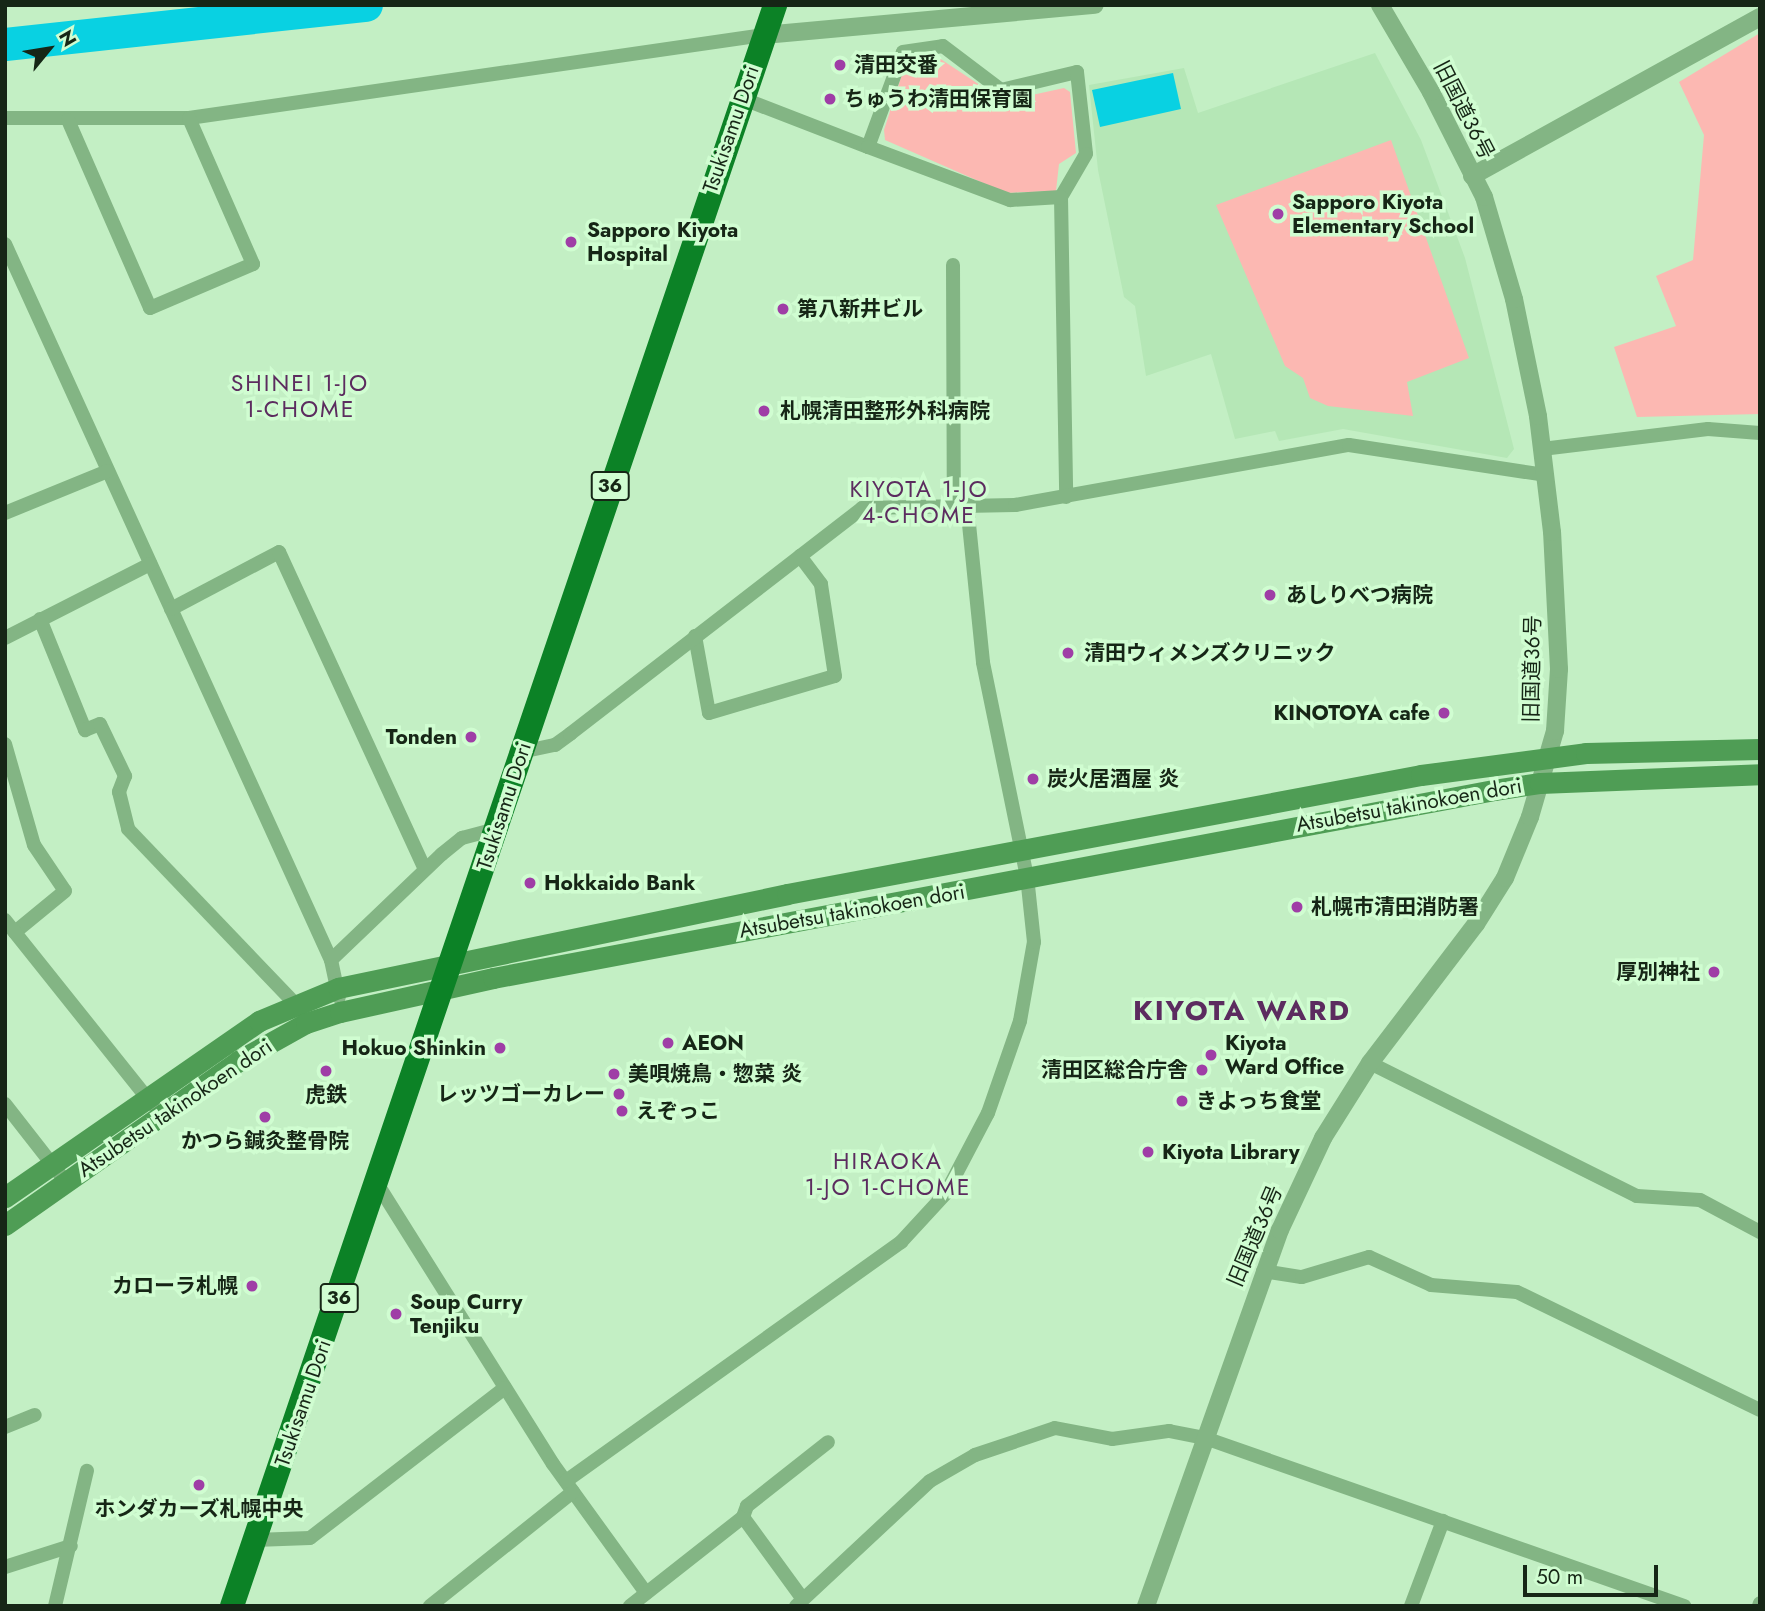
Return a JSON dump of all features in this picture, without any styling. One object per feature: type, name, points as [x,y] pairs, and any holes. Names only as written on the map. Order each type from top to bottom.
[{"type":"highway","name":"Tsukisamu Dori","points":[[236,1604],[255,1540],[378,1185],[521,752],[774,7]]},
{"type":"main road","name":"Atsubetsu takinokoen dori","points":[[5,1197],[220,1045],[295,1004],[338,988],[762,900],[1422,775],[1548,757],[1646,750],[1760,748]]},
{"type":"main road","name":"Atsubetsu takinokoen dori","points":[[5,1225],[267,1043],[340,1012],[443,989],[768,926],[1540,783],[1760,775]]},
{"type":"main road","points":[[762,900],[768,926]]},
{"type":"street","points":[[5,118],[189,118],[764,35],[1095,5]]},
{"type":"street","name":"旧国道36号","points":[[1146,1606],[1263,1271],[1323,1138],[1370,1063],[1491,902],[1530,817],[1548,757],[1559,669],[1545,475],[1514,299],[1484,197],[1431,92],[1380,5]]},
{"type":"street","points":[[1472,176],[1760,16]]},
{"type":"street","points":[[868,147],[903,52],[943,46],[1001,90],[1077,72],[1086,154],[1061,197],[1066,497]]},
{"type":"street","points":[[741,98],[1010,200],[1061,197]]},
{"type":"street","points":[[68,120],[150,308],[253,264],[189,118]]},
{"type":"street","points":[[5,244],[331,960],[338,988],[340,1012]]},
{"type":"street","points":[[430,1606],[570,1486],[901,1241],[946,1193],[988,1113],[1020,1021],[1034,942],[1027,877],[983,662],[960,505],[953,265]]},
{"type":"street","points":[[1542,449],[1708,429],[1760,433]]},
{"type":"street","points":[[521,752],[555,745],[862,508],[960,505],[1066,497],[1349,445],[1545,475]]},
{"type":"street","points":[[6,511],[108,471]]},
{"type":"street","points":[[171,609],[279,552],[425,869]]},
{"type":"street","points":[[695,636],[709,713],[835,676],[821,584],[800,556]]},
{"type":"street","points":[[5,638],[150,564]]},
{"type":"street","points":[[40,619],[85,730],[100,724],[125,776],[119,792],[128,829],[295,1004]]},
{"type":"street","points":[[5,744],[34,845],[65,891],[15,932]]},
{"type":"street","points":[[331,960],[425,869],[462,838],[496,829]]},
{"type":"street","points":[[5,920],[161,1117]]},
{"type":"street","points":[[1370,1063],[1637,1196],[1700,1200],[1760,1233]]},
{"type":"street","points":[[5,1104],[66,1182]]},
{"type":"street","points":[[378,1185],[505,1388],[646,1593]]},
{"type":"street","points":[[1263,1271],[1301,1277],[1369,1257],[1430,1284],[1517,1292],[1760,1410]]},
{"type":"street","points":[[255,1540],[310,1538],[505,1388]]},
{"type":"street","points":[[5,1427],[36,1415]]},
{"type":"street","points":[[743,1517],[799,1602],[930,1481],[975,1455],[1055,1428],[1112,1439],[1169,1432],[1205,1438],[1684,1606]]},
{"type":"street","points":[[630,1606],[743,1517],[747,1506],[828,1443]]},
{"type":"street","points":[[55,1606],[87,1471]]},
{"type":"street","points":[[1411,1606],[1443,1521]]},
{"type":"street","points":[[5,1567],[71,1546]]},
{"type":"shaded area","points":[[1760,33],[1760,414],[1637,417],[1614,347],[1676,326],[1656,276],[1693,260],[1704,135],[1679,82]]},
{"type":"shaded area","name":"Sapporo Kiyota Elementary School","points":[[1375,53],[1421,140],[1465,258],[1514,449],[1507,458],[1343,429],[1279,441],[1275,431],[1235,439],[1211,354],[1146,376],[1135,306],[1124,297],[1098,170],[1089,85],[1184,68],[1198,113]]},
{"type":"shaded area","points":[[933,54],[1004,101],[1064,88],[1070,92],[1076,153],[1059,164],[1056,191],[1006,193],[885,140],[884,130],[907,59]]},
{"type":"shaded area","points":[[1391,140],[1469,358],[1407,382],[1413,416],[1328,406],[1310,398],[1303,378],[1285,366],[1216,205]]},
{"type":"water","points":[[1173,73],[1181,109],[1100,127],[1092,90]]},
{"type":"waterway","points":[[5,44],[366,5]]},
{"type":"place","name":"清田交番","points":[[840,65]]},
{"type":"place","name":"ちゅうわ清田保育園","points":[[830,99]]},
{"type":"place","name":"Sapporo Kiyota Elementary School","points":[[1278,214]]},
{"type":"place","name":"Sapporo Kiyota Hospital","points":[[571,242]]},
{"type":"place","name":"第八新井ビル","points":[[783,309]]},
{"type":"place","name":"札幌清田整形外科病院","points":[[764,411]]},
{"type":"place","name":"あしりべつ病院","points":[[1270,595]]},
{"type":"place","name":"清田ウィメンズクリニック","points":[[1068,653]]},
{"type":"place","name":"KINOTOYA cafe","points":[[1444,713]]},
{"type":"place","name":"Tonden","points":[[471,737]]},
{"type":"place","name":"炭火居酒屋 炎","points":[[1033,779]]},
{"type":"place","name":"Hokkaido Bank","points":[[530,883]]},
{"type":"place","name":"札幌市清田消防署","points":[[1297,907]]},
{"type":"place","name":"厚別神社","points":[[1714,972]]},
{"type":"place","name":"AEON","points":[[668,1043]]},
{"type":"place","name":"Hokuo Shinkin","points":[[500,1048]]},
{"type":"place","name":"Kiyota Ward Office","points":[[1211,1055]]},
{"type":"place","name":"清田区総合庁舎","points":[[1202,1070]]},
{"type":"place","name":"虎鉄","points":[[326,1071]]},
{"type":"place","name":"美唄焼鳥・惣菜 炎","points":[[614,1074]]},
{"type":"place","name":"レッツゴーカレー","points":[[619,1094]]},
{"type":"place","name":"きよっち食堂","points":[[1182,1101]]},
{"type":"place","name":"えぞっこ","points":[[622,1111]]},
{"type":"place","name":"かつら鍼灸整骨院","points":[[265,1117]]},
{"type":"place","name":"Kiyota Library","points":[[1148,1152]]},
{"type":"place","name":"カローラ札幌","points":[[252,1286]]},
{"type":"place","name":"Soup Curry Tenjiku","points":[[396,1314]]},
{"type":"place","name":"ホンダカーズ札幌中央","points":[[199,1485]]},
{"type":"district","name":"SHINEI 1-JO 1-CHOME","points":[[300,396]]},
{"type":"district","name":"KIYOTA 1-JO 4-CHOME","points":[[919,502]]},
{"type":"district","name":"KIYOTA WARD","points":[[1242,1011]]},
{"type":"district","name":"HIRAOKA 1-JO 1-CHOME","points":[[888,1174]]}]
